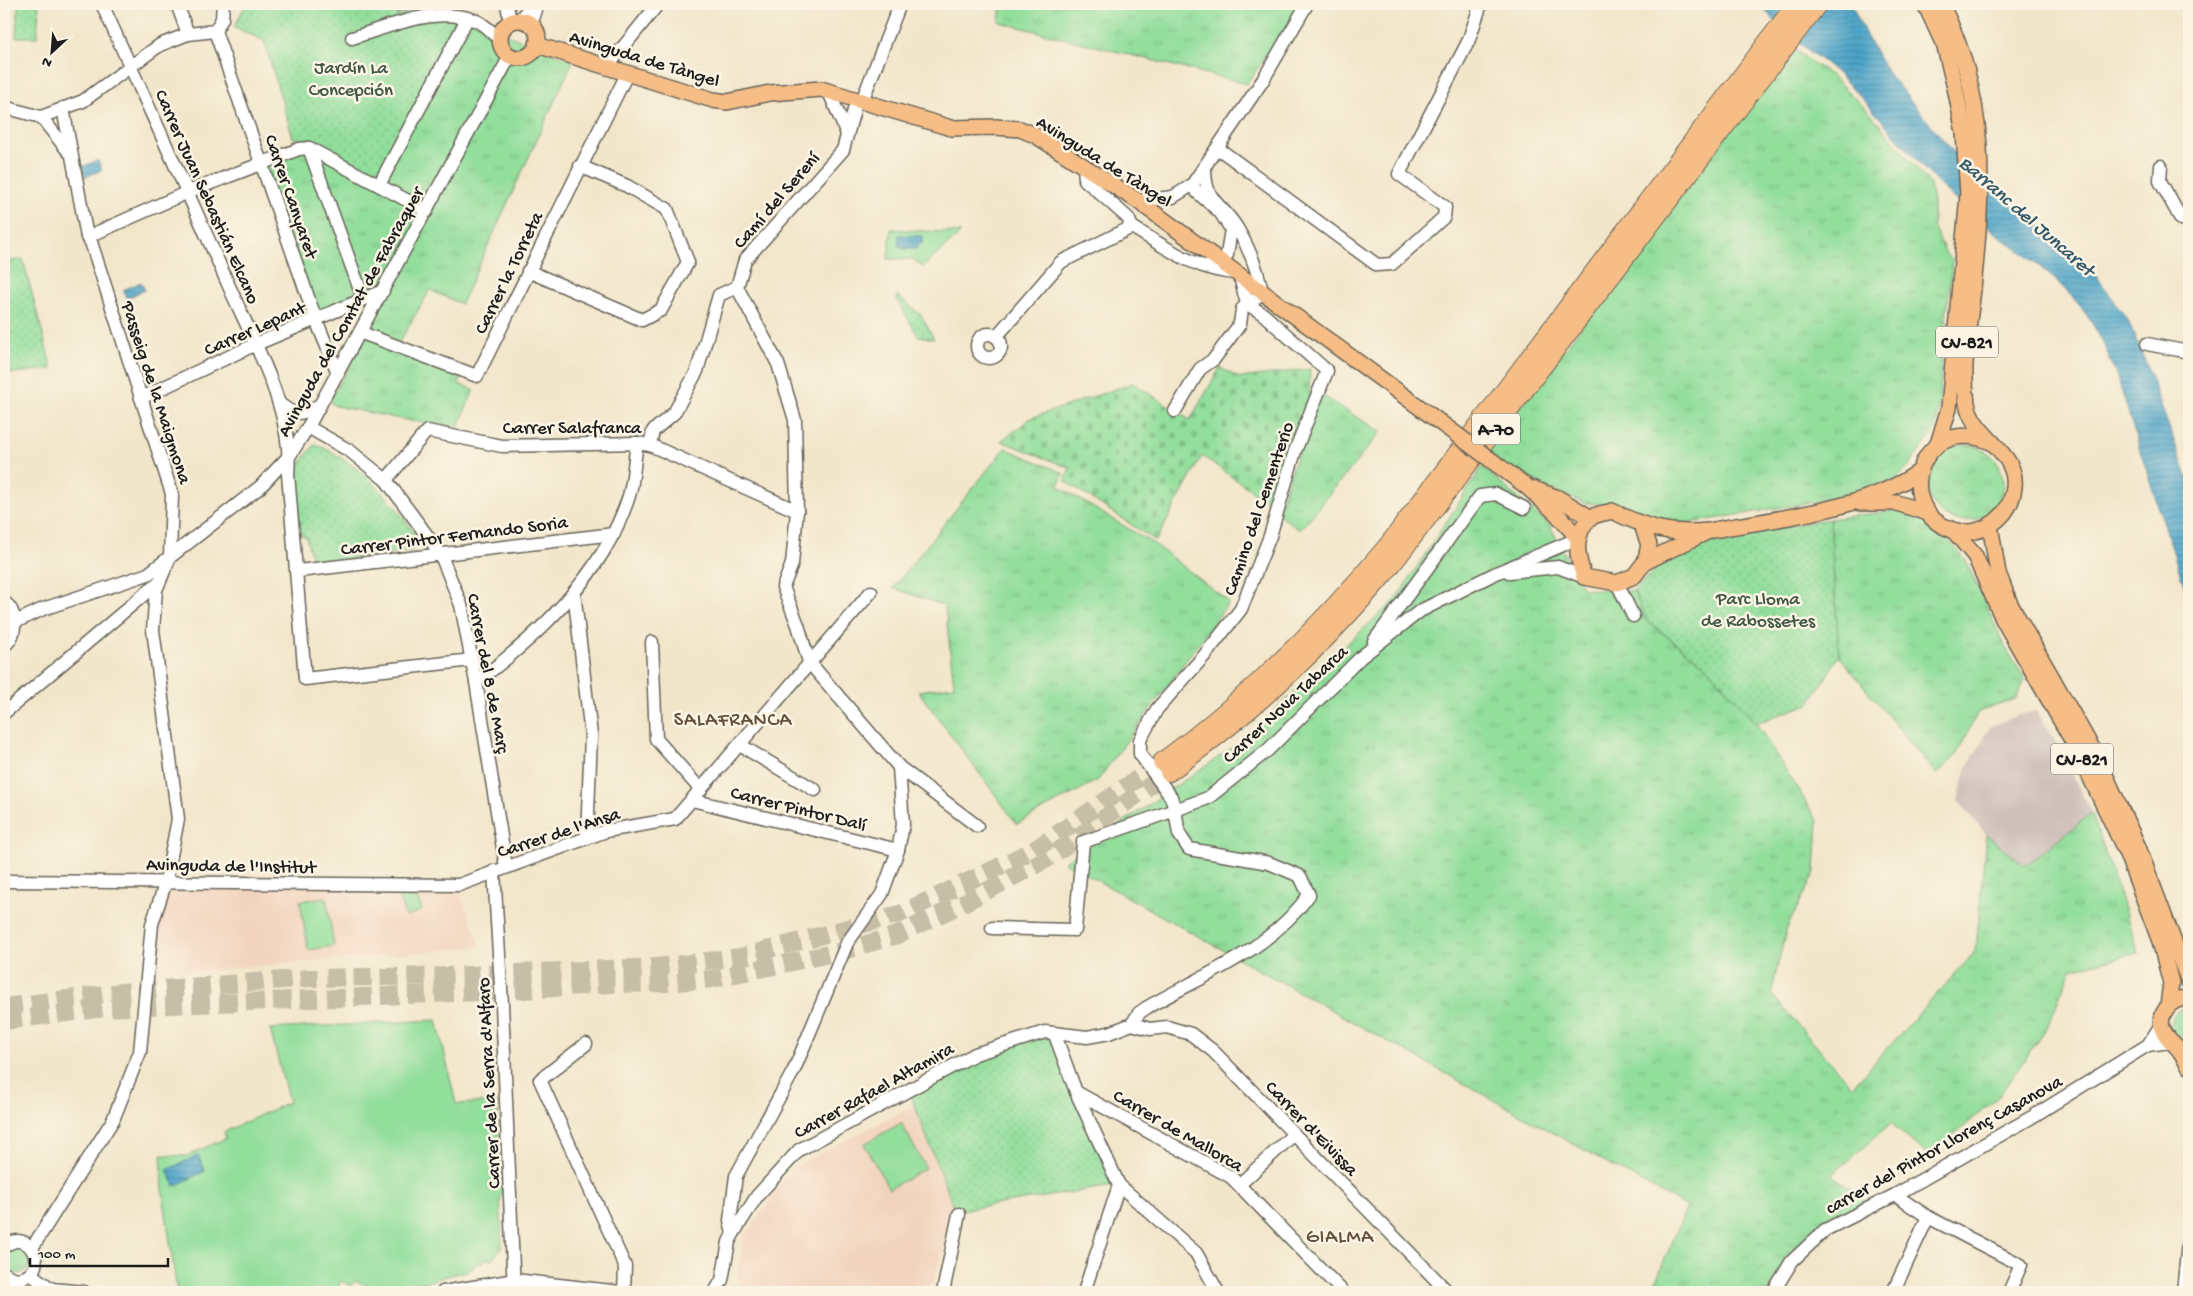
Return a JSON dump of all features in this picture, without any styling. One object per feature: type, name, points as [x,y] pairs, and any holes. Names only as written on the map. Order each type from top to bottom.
[{"type":"highway","name":"A-70","points":[[1778,42],[1796,4]]},
{"type":"highway","name":"A-70","points":[[1165,767],[1192,739],[1274,668],[1362,576],[1778,42],[1818,4]]},
{"type":"main road","name":"CV-821","points":[[1854,503],[1897,503],[1928,513],[1939,523],[1953,530],[1966,532],[1990,525],[2002,516],[2010,505],[2014,491],[2014,477],[2010,463],[2002,451],[1975,426],[1967,405],[1965,388],[1972,234],[1967,162],[1961,113],[1950,65],[1942,40],[1925,4]]},
{"type":"main road","name":"CV-821","points":[[1591,518],[1612,510],[1642,525],[1685,533],[1709,531],[1854,503],[1894,487],[1920,471],[1927,456],[1938,444],[1949,408],[1981,176],[1976,109],[1964,62],[1941,4]]},
{"type":"main road","points":[[521,22],[538,34],[537,45],[524,57],[510,56],[502,48],[499,38],[504,26],[521,22]]},
{"type":"main road","name":"Avinguda de Tàngel","points":[[537,45],[713,100],[728,102],[770,93],[809,89],[860,100],[951,128],[1020,129],[1035,135],[1223,258],[1238,275],[1526,486]]},
{"type":"main road","points":[[1938,444],[1964,435],[1978,437],[1991,442]]},
{"type":"main road","points":[[1920,471],[1918,486],[1921,500],[1928,513]]},
{"type":"main road","points":[[1526,486],[1558,498],[1591,518],[1577,538]]},
{"type":"main road","points":[[1526,486],[1556,513],[1577,538],[1578,560],[1584,577],[1617,583]]},
{"type":"main road","points":[[1642,525],[1649,545],[1646,562]]},
{"type":"main road","name":"CV-821","points":[[1990,525],[1998,573],[2010,604],[2097,757],[2138,847],[2189,982]]},
{"type":"main road","name":"CV-821","points":[[1953,530],[1975,556],[2004,621],[2076,747],[2127,854],[2160,941],[2171,983],[2168,1006],[2161,1025]]},
{"type":"main road","name":"CV-821","points":[[1617,583],[1634,576],[1646,562],[1709,531]]},
{"type":"main road","points":[[2168,1006],[2174,1001],[2189,998]]},
{"type":"main road","points":[[2161,1025],[2178,1046],[2189,1066]]},
{"type":"street","name":"Carrer Juan Sebastián Elcano","points":[[102,4],[188,192],[279,403],[290,455]]},
{"type":"street","points":[[178,4],[188,34]]},
{"type":"street","points":[[4,107],[41,117],[83,101],[160,45],[188,34],[215,31],[222,19],[223,4]]},
{"type":"street","points":[[507,4],[521,22]]},
{"type":"street","points":[[521,22],[533,4]]},
{"type":"street","points":[[521,22],[538,4]]},
{"type":"street","points":[[607,67],[658,4]]},
{"type":"street","name":"Camí del Serení","points":[[737,287],[745,260],[843,150],[860,100],[900,4]]},
{"type":"street","points":[[1138,201],[1173,197],[1192,185],[1219,149],[1263,80],[1307,4]]},
{"type":"street","points":[[1219,149],[1377,265],[1392,264],[1444,217],[1445,207],[1399,174],[1460,59],[1481,4]]},
{"type":"street","points":[[352,38],[412,19],[449,14],[478,22],[499,38]]},
{"type":"street","points":[[379,185],[467,19]]},
{"type":"street","name":"Carrer Canyaret","points":[[215,31],[316,320],[338,373]]},
{"type":"street","name":"Avinguda del Comtat de Fabraquer","points":[[15,622],[43,609],[148,574],[260,487],[290,455],[338,373],[510,56]]},
{"type":"street","name":"Carrer la Torreta","points":[[361,331],[367,335],[476,376],[627,74]]},
{"type":"street","points":[[829,92],[847,134]]},
{"type":"street","name":"Passeig de la Maigmona","points":[[32,1248],[113,1120],[140,1052],[152,924],[166,882],[178,819],[153,645],[156,590],[170,557],[172,494],[91,242],[87,237],[63,108]]},
{"type":"street","name":"Passeig de la Maigmona","points":[[41,117],[71,154]]},
{"type":"street","points":[[309,148],[363,298]]},
{"type":"street","points":[[87,237],[188,192],[299,149],[309,148],[426,212]]},
{"type":"street","points":[[528,271],[642,320],[661,310],[688,262],[667,209],[627,186],[580,166]]},
{"type":"street","points":[[1084,166],[1085,180],[1128,218],[1132,227],[1195,264],[1219,273],[1238,275],[1245,306],[1240,324],[1214,359],[1200,369],[1175,411]]},
{"type":"street","points":[[2161,166],[2160,181],[2182,219],[2189,220]]},
{"type":"street","points":[[1205,169],[1205,187],[1214,201],[1227,213],[1259,274],[1262,293],[1245,306]]},
{"type":"street","points":[[1192,185],[1198,194],[1220,212],[1231,229],[1223,258]]},
{"type":"street","points":[[996,337],[1061,262],[1132,227]]},
{"type":"street","points":[[1223,258],[1240,251],[1251,256]]},
{"type":"street","points":[[650,445],[652,431],[674,413],[696,371],[719,295],[737,287],[778,364],[794,420],[797,511],[792,564],[783,586],[798,625],[809,662],[899,767],[977,826]]},
{"type":"street","name":"Carrer Lepant","points":[[140,398],[254,345],[383,291]]},
{"type":"street","name":"Camino del Cementerio","points":[[1175,810],[1171,797],[1140,754],[1140,740],[1157,709],[1204,656],[1241,610],[1270,536],[1295,451],[1327,371],[1263,314],[1245,306]]},
{"type":"street","points":[[2147,344],[2189,352]]},
{"type":"street","points":[[279,403],[289,411],[301,414],[320,405]]},
{"type":"street","name":"Carrer del 8 de Març","points":[[308,427],[350,451],[386,480],[440,553],[460,605],[472,660],[506,867]]},
{"type":"street","name":"Carrer Salafranca","points":[[386,480],[427,431],[502,446],[637,443],[650,445],[797,511]]},
{"type":"street","points":[[476,682],[517,651],[574,592],[600,559],[614,534],[629,495],[637,443]]},
{"type":"street","points":[[290,455],[288,474],[298,571],[305,679],[472,660]]},
{"type":"street","points":[[1365,653],[1480,496],[1496,494],[1524,508]]},
{"type":"street","name":"Carrer Pintor Fernando Soria","points":[[298,571],[614,534]]},
{"type":"street","name":"Carrer Nova Tabarca","points":[[992,928],[1075,930],[1083,842],[1208,798],[1268,750],[1365,653],[1420,611],[1494,574],[1577,538]]},
{"type":"street","points":[[1494,574],[1558,567],[1584,577]]},
{"type":"street","points":[[4,713],[160,581]]},
{"type":"street","points":[[1617,583],[1633,616]]},
{"type":"street","points":[[574,592],[590,735],[587,838]]},
{"type":"street","name":"Carrer de l'Ansa","points":[[459,885],[606,831],[675,819],[809,662],[844,626],[871,592]]},
{"type":"street","points":[[4,602],[8,605],[15,622],[13,635],[4,646]]},
{"type":"street","points":[[652,642],[656,739],[701,790]]},
{"type":"street","points":[[740,745],[815,790]]},
{"type":"street","points":[[733,1234],[730,1220],[736,1176],[794,1070],[847,942],[882,894],[898,850],[904,825],[899,767]]},
{"type":"street","name":"Carrer Pintor Dalí","points":[[692,800],[898,850]]},
{"type":"street","points":[[1175,810],[1179,834],[1189,849],[1269,863],[1300,876],[1309,895],[1298,911],[1274,933],[1222,968],[1146,1008],[1139,1013],[1132,1024],[1097,1035],[1055,1034],[1076,1092],[1119,1185],[1160,1224],[1196,1253],[1218,1292]]},
{"type":"street","name":"Carrer de la Serra d'Alfaro","points":[[494,871],[502,1004],[514,1286]]},
{"type":"street","name":"Avinguda de l'Institut","points":[[4,881],[459,885]]},
{"type":"street","name":"Carrer d'Eivissa","points":[[1132,1024],[1150,1029],[1167,1027],[1192,1034],[1213,1051],[1448,1292]]},
{"type":"street","points":[[2148,1045],[2161,1025]]},
{"type":"street","name":"Carrer Rafael Altamira","points":[[716,1292],[722,1280],[729,1242],[733,1234],[757,1196],[799,1150],[975,1054],[1045,1032],[1055,1034]]},
{"type":"street","points":[[586,1044],[540,1080],[625,1266],[624,1292]]},
{"type":"street","points":[[2148,1045],[2178,1046]]},
{"type":"street","name":"carrer del Pintor Llorenç Casanova","points":[[1773,1292],[1792,1261],[1825,1230],[1895,1195],[2032,1117],[2148,1045]]},
{"type":"street","name":"Carrer de Mallorca","points":[[1076,1092],[1231,1177],[1343,1292]]},
{"type":"street","points":[[1239,1184],[1293,1135]]},
{"type":"street","points":[[1084,1292],[1119,1185]]},
{"type":"street","points":[[1895,1195],[1928,1217],[2021,1265],[2009,1292]]},
{"type":"street","points":[[943,1292],[959,1214]]},
{"type":"street","points":[[1893,1292],[1928,1217]]},
{"type":"street","points":[[2184,1292],[2189,1233]]},
{"type":"street","points":[[4,1292],[7,1275],[21,1278],[30,1274],[36,1264],[32,1248],[22,1242],[6,1241]]},
{"type":"street","points":[[30,1274],[52,1289],[84,1292]]},
{"type":"street","name":"Carrer Rafael Altamira","points":[[722,1280],[725,1292]]},
{"type":"street","points":[[443,1292],[514,1286],[620,1292]]},
{"type":"shaded area","points":[[2036,711],[2049,730],[2092,813],[2025,866],[1986,834],[1958,800],[1967,767],[1990,727],[2015,716]]},
{"type":"shaded area","points":[[171,883],[458,889],[481,947],[150,975],[159,919]]},
{"type":"shaded area","points":[[914,1105],[955,1211],[933,1284],[885,1292],[741,1292],[737,1278],[744,1238],[791,1169]]},
{"type":"green space","points":[[18,4],[39,4],[37,37],[16,37]]},
{"type":"green space","name":"Jardín La Concepción","points":[[246,4],[396,4],[397,16],[427,12],[460,14],[459,32],[380,176],[318,143],[293,138],[264,41],[234,27]]},
{"type":"green space","points":[[397,4],[453,4],[453,10],[435,9],[397,14]]},
{"type":"green space","points":[[1001,4],[1301,4],[1247,84],[999,22]]},
{"type":"green space","points":[[467,19],[573,61],[461,304],[430,290],[397,346],[464,371],[459,384],[474,390],[458,427],[411,421],[335,406],[329,401],[367,335],[361,331],[382,291],[316,320],[262,163],[309,148],[379,185]]},
{"type":"green space","points":[[1793,49],[1833,77],[1870,113],[1930,184],[1933,203],[1933,226],[1946,254],[1953,261],[1943,339],[1939,407],[1934,432],[1904,472],[1893,481],[1813,502],[1690,523],[1649,520],[1628,506],[1584,503],[1530,480],[1522,480],[1487,451]]},
{"type":"green space","points":[[891,229],[961,233],[923,267],[913,259],[888,259]]},
{"type":"green space","points":[[23,259],[52,369],[4,374],[4,262]]},
{"type":"green space","points":[[897,295],[921,315],[934,339],[918,336],[897,299]]},
{"type":"green space","points":[[1220,368],[1240,378],[1310,369],[1309,403],[1268,502],[1202,456],[1156,541],[1065,481],[1070,468],[1001,441],[1031,418],[1133,383],[1190,420]]},
{"type":"green space","points":[[1318,393],[1381,432],[1300,530],[1277,513]]},
{"type":"green space","points":[[315,444],[346,461],[361,472],[387,497],[419,540],[412,551],[313,564],[306,537],[299,533],[295,470]]},
{"type":"green space","points":[[1965,445],[1979,448],[1992,456],[2000,469],[2003,483],[2000,497],[1992,510],[1979,518],[1965,521],[1951,518],[1938,510],[1930,497],[1927,483],[1930,469],[1938,456],[1951,448]]},
{"type":"green space","points":[[1005,448],[1063,473],[1059,487],[1157,546],[1229,602],[1098,780],[1017,824],[918,691],[954,686],[945,606],[893,588]]},
{"type":"green space","points":[[1482,467],[1550,526],[1583,589],[1634,591],[1647,621],[1706,666],[1756,723],[1818,821],[1815,872],[1786,930],[1771,994],[1852,1087],[1976,951],[1986,834],[2025,866],[2092,813],[2139,953],[2071,969],[2046,1030],[1997,1098],[1929,1157],[1891,1123],[1832,1175],[1869,1203],[1824,1224],[1786,1256],[1769,1292],[1651,1292],[1687,1207],[1064,862],[1238,744],[1396,599]]},
{"type":"green space","points":[[1898,510],[1918,517],[1948,540],[1965,559],[2005,647],[2025,679],[2016,699],[1978,712],[1958,752],[1937,775],[1839,656],[1830,519]]},
{"type":"green space","name":"Parc Lloma de Rabossetes","points":[[1830,519],[1839,656],[1809,704],[1756,723],[1706,666],[1647,621],[1634,591],[1664,560],[1708,539]]},
{"type":"green space","points":[[414,890],[422,910],[406,917],[398,896]]},
{"type":"green space","points":[[326,897],[334,946],[308,950],[300,901]]},
{"type":"green space","points":[[2185,1007],[2189,1008],[2189,1040],[2175,1035],[2170,1026],[2175,1012]]},
{"type":"green space","points":[[437,1020],[456,1104],[497,1102],[503,1195],[500,1197],[502,1247],[491,1261],[487,1258],[482,1264],[477,1262],[471,1270],[399,1286],[385,1287],[355,1281],[351,1286],[341,1281],[335,1292],[177,1292],[163,1193],[161,1155],[187,1156],[226,1138],[224,1132],[289,1102],[270,1029]]},
{"type":"green space","points":[[1055,1035],[1119,1185],[955,1211],[909,1091],[975,1054]]},
{"type":"green space","points":[[901,1123],[926,1168],[889,1189],[864,1144]]},
{"type":"green space","points":[[17,1246],[27,1250],[31,1260],[27,1270],[17,1274],[7,1270],[3,1260],[7,1250]]},
{"type":"water","points":[[1762,4],[1851,4],[1869,41],[1890,76],[1952,150],[1994,191],[2061,239],[2093,271],[2128,320],[2189,482],[2189,601],[2118,380],[2102,341],[2080,306],[2051,276],[1968,212],[1953,198],[1923,168],[1852,88],[1828,65],[1786,33]]},
{"type":"water","points":[[98,160],[102,170],[85,177],[81,167]]},
{"type":"water","points":[[899,235],[922,236],[922,244],[917,244],[917,249],[903,249],[903,246],[898,246]]},
{"type":"water","points":[[141,282],[145,290],[127,298],[123,290]]},
{"type":"water","points":[[198,1155],[205,1171],[175,1186],[167,1170]]},
{"type":"tunnel","points":[[4,1007],[121,992],[311,978],[443,976],[657,967],[741,957],[900,914],[1034,850],[1162,762]]},
{"type":"tunnel","points":[[4,1021],[104,1008],[524,990],[610,984],[667,983],[712,979],[783,964],[843,951],[897,935],[960,905],[1047,859],[1169,772]]},
{"type":"district","name":"SALAFRANCA","points":[[733,718]]},
{"type":"district","name":"GIALMA","points":[[1340,1235]]},
{"type":"water label","name":"Barranc del Juncaret","points":[[2028,215]]}]
